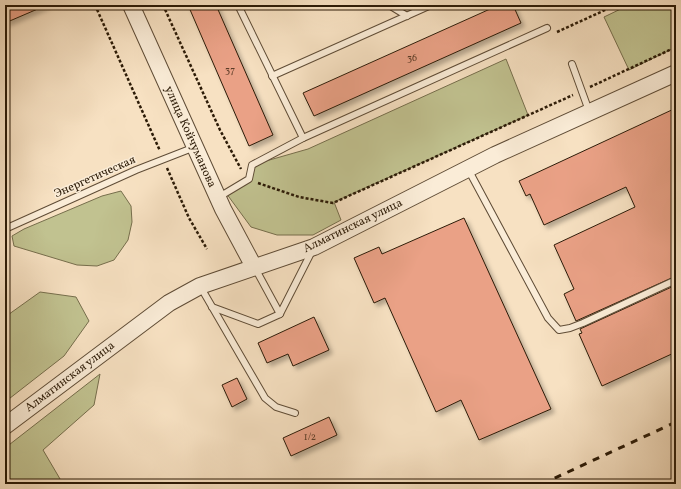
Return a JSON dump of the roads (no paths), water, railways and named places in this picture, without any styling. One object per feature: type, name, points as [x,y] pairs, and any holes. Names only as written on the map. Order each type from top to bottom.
[{"type":"street","name":"улица Койчуманова","points":[[131,5],[218,198],[254,267]]},
{"type":"street","name":"Алматинская улица","points":[[5,426],[169,303],[200,286],[314,247],[495,155],[676,73]]},
{"type":"lane","points":[[238,5],[303,138]]},
{"type":"lane","points":[[390,5],[407,16]]},
{"type":"lane","points":[[272,76],[430,5]]},
{"type":"lane","points":[[218,198],[249,179],[252,165],[303,138],[547,28]]},
{"type":"lane","points":[[572,64],[590,112]]},
{"type":"lane","name":"Энергетическая","points":[[5,229],[136,170],[195,147]]},
{"type":"lane","points":[[468,169],[548,318],[559,330],[583,323],[676,280]]},
{"type":"lane","points":[[212,307],[258,324],[280,314],[314,247]]},
{"type":"lane","points":[[254,267],[280,314]]},
{"type":"lane","points":[[200,286],[266,398],[276,406],[294,413]]},
{"type":"railway","points":[[542,484],[676,422]]}]
